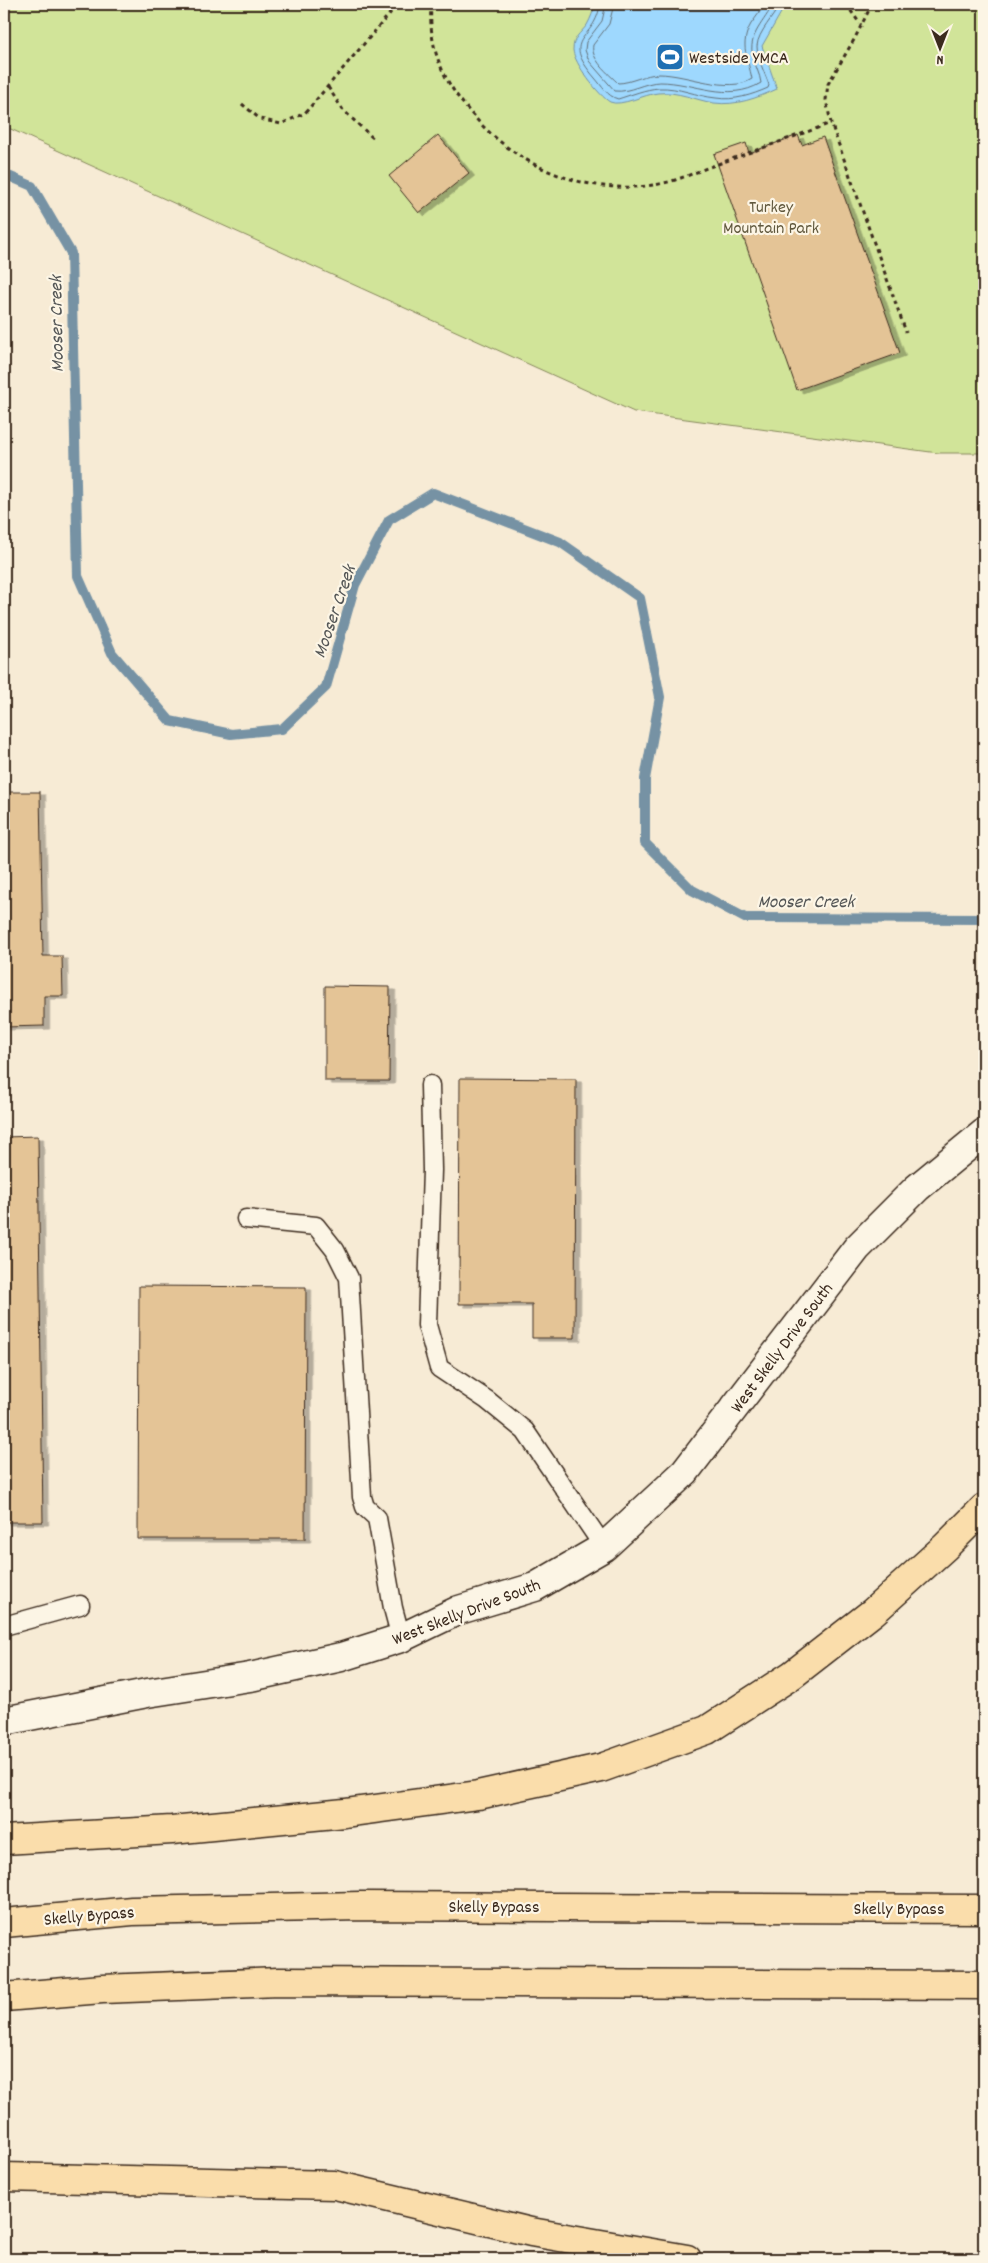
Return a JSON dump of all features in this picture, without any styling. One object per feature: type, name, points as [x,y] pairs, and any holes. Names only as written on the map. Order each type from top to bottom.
[{"type":"highway","points":[[4,1840],[172,1830],[345,1813],[478,1795],[601,1768],[707,1730],[792,1675],[873,1612],[945,1547],[984,1508]]},
{"type":"highway","name":"Skelly Bypass","points":[[4,1922],[132,1911],[350,1906],[984,1909]]},
{"type":"highway","points":[[4,1997],[102,1989],[278,1982],[984,1985]]},
{"type":"highway","points":[[4,2177],[335,2185],[530,2232],[686,2259]]},
{"type":"street","name":"West Skelly Drive South","points":[[4,1721],[147,1693],[250,1677],[341,1657],[401,1638],[459,1610],[535,1587],[604,1547],[685,1472],[857,1248],[917,1188],[984,1133]]},
{"type":"lane","points":[[430,1085],[432,1170],[427,1325],[439,1368],[487,1400],[525,1431],[604,1547]]},
{"type":"lane","points":[[246,1219],[316,1226],[335,1250],[348,1278],[362,1497],[365,1508],[377,1518],[393,1608],[401,1638]]},
{"type":"lane","points":[[4,1626],[80,1605]]},
{"type":"path","points":[[242,104],[260,119],[281,124],[294,120],[304,113],[328,87],[398,4]]},
{"type":"path","points":[[431,4],[432,44],[452,89],[465,107],[510,150],[532,164],[571,180],[598,185],[634,187],[665,183],[832,123]]},
{"type":"path","points":[[846,4],[861,26]]},
{"type":"path","points":[[872,4],[828,84],[826,100],[832,123],[906,332]]},
{"type":"path","points":[[328,87],[343,110],[375,140]]},
{"type":"green space","name":"Turkey Mountain Park","points":[[4,4],[984,4],[984,453],[938,453],[634,412],[4,126]]},
{"type":"water","name":"Westside YMCA","points":[[596,4],[786,4],[762,46],[777,89],[754,98],[722,104],[679,94],[665,93],[653,94],[627,102],[610,102],[605,99],[588,79],[574,56],[573,50],[579,33],[587,25]]},
{"type":"building","points":[[438,135],[469,173],[419,213],[389,176]]},
{"type":"building","points":[[798,135],[802,145],[823,137],[900,353],[797,390],[714,154],[746,143],[749,153]]},
{"type":"building","points":[[4,792],[40,792],[43,956],[62,956],[63,996],[44,996],[44,1026],[4,1027]]},
{"type":"building","points":[[325,986],[390,987],[389,1081],[325,1081]]},
{"type":"building","points":[[460,1078],[576,1079],[575,1338],[532,1338],[532,1304],[459,1304]]},
{"type":"building","points":[[38,1136],[43,1522],[4,1522],[4,1137]]},
{"type":"building","points":[[139,1286],[306,1287],[305,1539],[138,1539]]},
{"type":"waterway","name":"Mooser Creek","points":[[4,174],[32,186],[71,253],[78,576],[112,653],[170,721],[231,734],[282,729],[326,687],[355,585],[389,520],[433,493],[560,542],[640,598],[660,697],[645,779],[645,843],[692,890],[745,918],[984,919]]},
{"type":"place","name":"Westside YMCA","points":[[670,57]]}]
